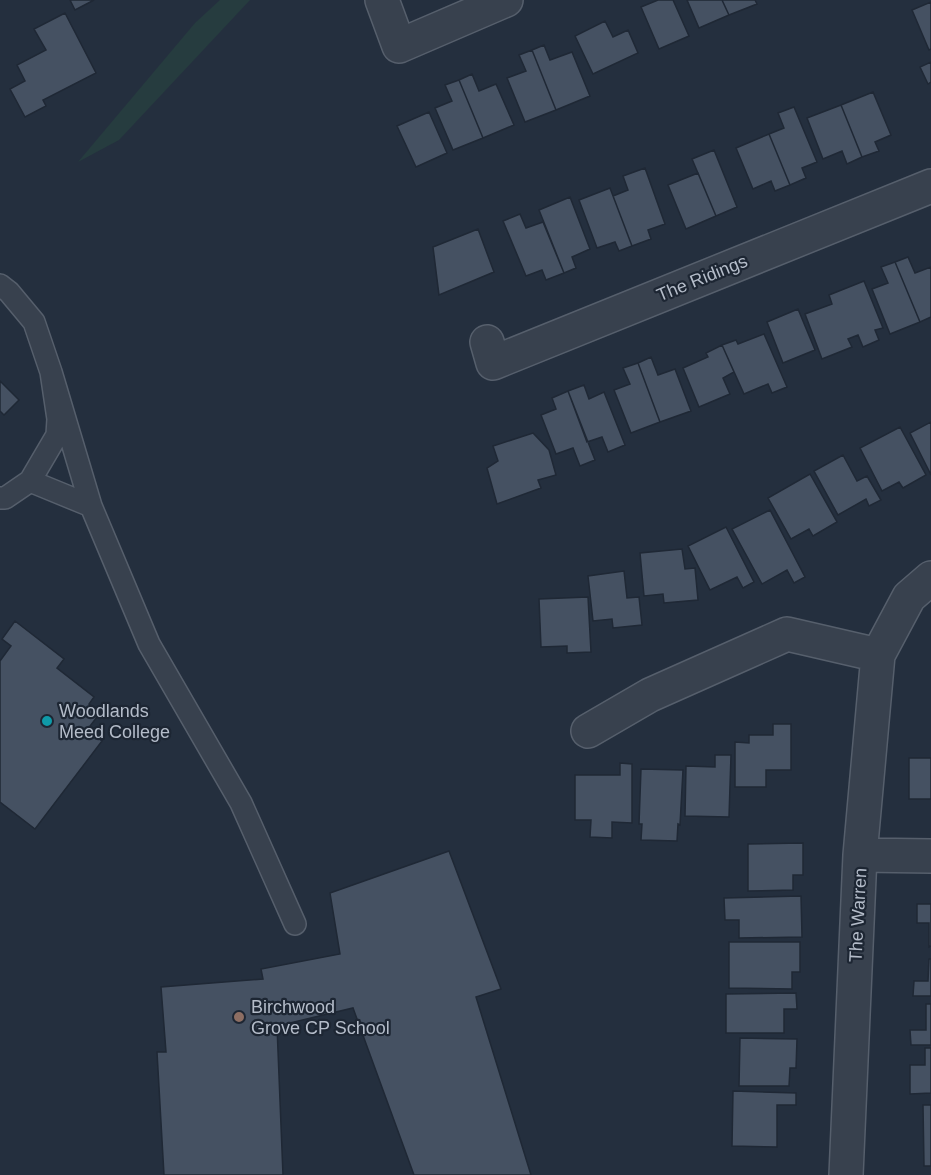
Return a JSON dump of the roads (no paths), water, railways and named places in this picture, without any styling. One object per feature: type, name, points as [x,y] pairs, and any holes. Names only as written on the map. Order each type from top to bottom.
[{"type":"street","points":[[382,0],[399,46],[506,0]]},
{"type":"street","name":"The Ridings","points":[[487,342],[493,363],[931,186]]},
{"type":"street","name":"The Warren","points":[[846,1175],[860,855],[878,655],[909,597],[931,578]]},
{"type":"street","points":[[588,731],[650,695],[787,634],[878,655]]},
{"type":"street","points":[[860,855],[931,856]]},
{"type":"lane","points":[[0,285],[9,292],[34,322],[91,506],[149,644],[241,803],[295,924]]},
{"type":"lane","points":[[0,498],[5,498],[30,481],[57,435],[58,420],[51,372]]},
{"type":"lane","points":[[30,481],[91,506]]},
{"type":"place","name":"Woodlands Meed College","points":[[47,721]]},
{"type":"place","name":"Birchwood Grove CP School","points":[[239,1017]]}]
